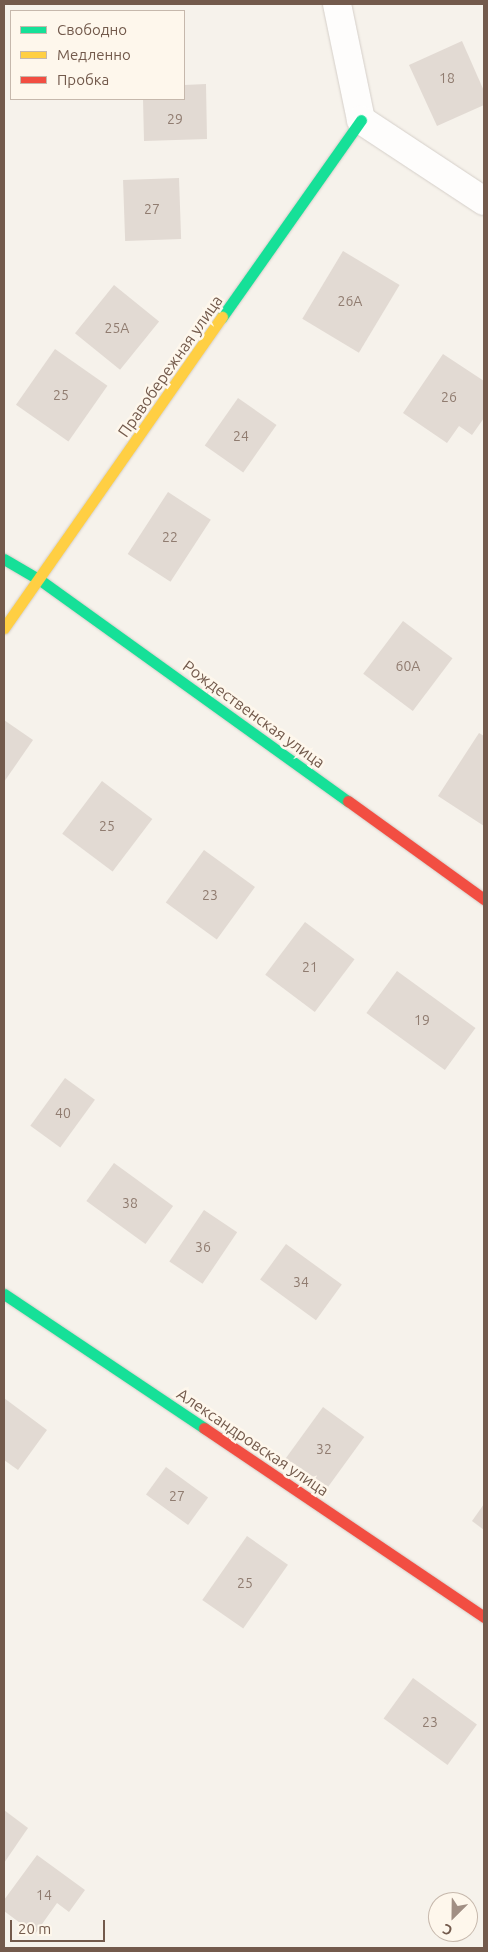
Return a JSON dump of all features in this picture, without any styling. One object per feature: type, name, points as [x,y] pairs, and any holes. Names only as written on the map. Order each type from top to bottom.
[{"type":"street","points":[[337,4],[361,120],[484,201]]},
{"type":"street","name":"Правобережная улица","points":[[4,628],[40,580],[361,120]]},
{"type":"street","name":"Рождественская улица","points":[[4,559],[40,580],[484,899]]},
{"type":"street","name":"Александровская улица","points":[[4,1294],[484,1617]]},
{"type":"building","points":[[462,41],[484,91],[484,105],[437,126],[409,65]]},
{"type":"building","points":[[206,84],[207,139],[144,141],[143,100],[185,100],[185,85]]},
{"type":"building","points":[[179,178],[181,239],[125,241],[123,180]]},
{"type":"building","points":[[343,251],[400,285],[359,353],[302,319]]},
{"type":"building","points":[[114,285],[159,322],[120,370],[75,333]]},
{"type":"building","points":[[55,349],[107,386],[68,441],[16,405]]},
{"type":"building","points":[[443,354],[484,381],[484,418],[472,435],[459,426],[447,443],[403,413]]},
{"type":"building","points":[[238,398],[277,425],[243,472],[205,446]]},
{"type":"building","points":[[168,492],[211,520],[170,582],[128,554]]},
{"type":"building","points":[[403,621],[453,658],[413,711],[363,674]]},
{"type":"building","points":[[4,720],[33,740],[4,782]]},
{"type":"building","points":[[479,733],[484,736],[484,826],[438,796]]},
{"type":"building","points":[[102,781],[152,819],[113,872],[62,834]]},
{"type":"building","points":[[204,850],[255,887],[217,940],[166,903]]},
{"type":"building","points":[[305,922],[355,959],[315,1012],[265,975]]},
{"type":"building","points":[[397,971],[475,1028],[445,1070],[366,1013]]},
{"type":"building","points":[[65,1078],[95,1100],[60,1147],[30,1126]]},
{"type":"building","points":[[114,1163],[173,1206],[145,1244],[86,1201]]},
{"type":"building","points":[[204,1210],[237,1232],[202,1284],[169,1261]]},
{"type":"building","points":[[286,1244],[342,1285],[316,1320],[260,1280]]},
{"type":"building","points":[[4,1398],[47,1430],[18,1470],[4,1460]]},
{"type":"building","points":[[323,1407],[364,1437],[325,1491],[284,1461]]},
{"type":"building","points":[[166,1467],[208,1498],[188,1525],[146,1495]]},
{"type":"building","points":[[484,1504],[484,1530],[472,1521]]},
{"type":"building","points":[[247,1536],[288,1565],[243,1629],[202,1600]]},
{"type":"building","points":[[413,1678],[477,1724],[448,1765],[384,1718]]},
{"type":"building","points":[[4,1810],[28,1828],[4,1863]]},
{"type":"building","points":[[37,1855],[85,1890],[69,1912],[57,1903],[35,1934],[4,1911],[4,1900]]},
{"type":"traffic: fast","points":[[222,317],[361,120]]},
{"type":"traffic: fast","points":[[4,559],[40,580],[348,801]]},
{"type":"traffic: fast","points":[[4,1294],[204,1428]]},
{"type":"traffic: slow","points":[[4,628],[222,317]]},
{"type":"traffic: jam","points":[[348,801],[484,899]]},
{"type":"traffic: jam","points":[[204,1428],[484,1617]]}]
